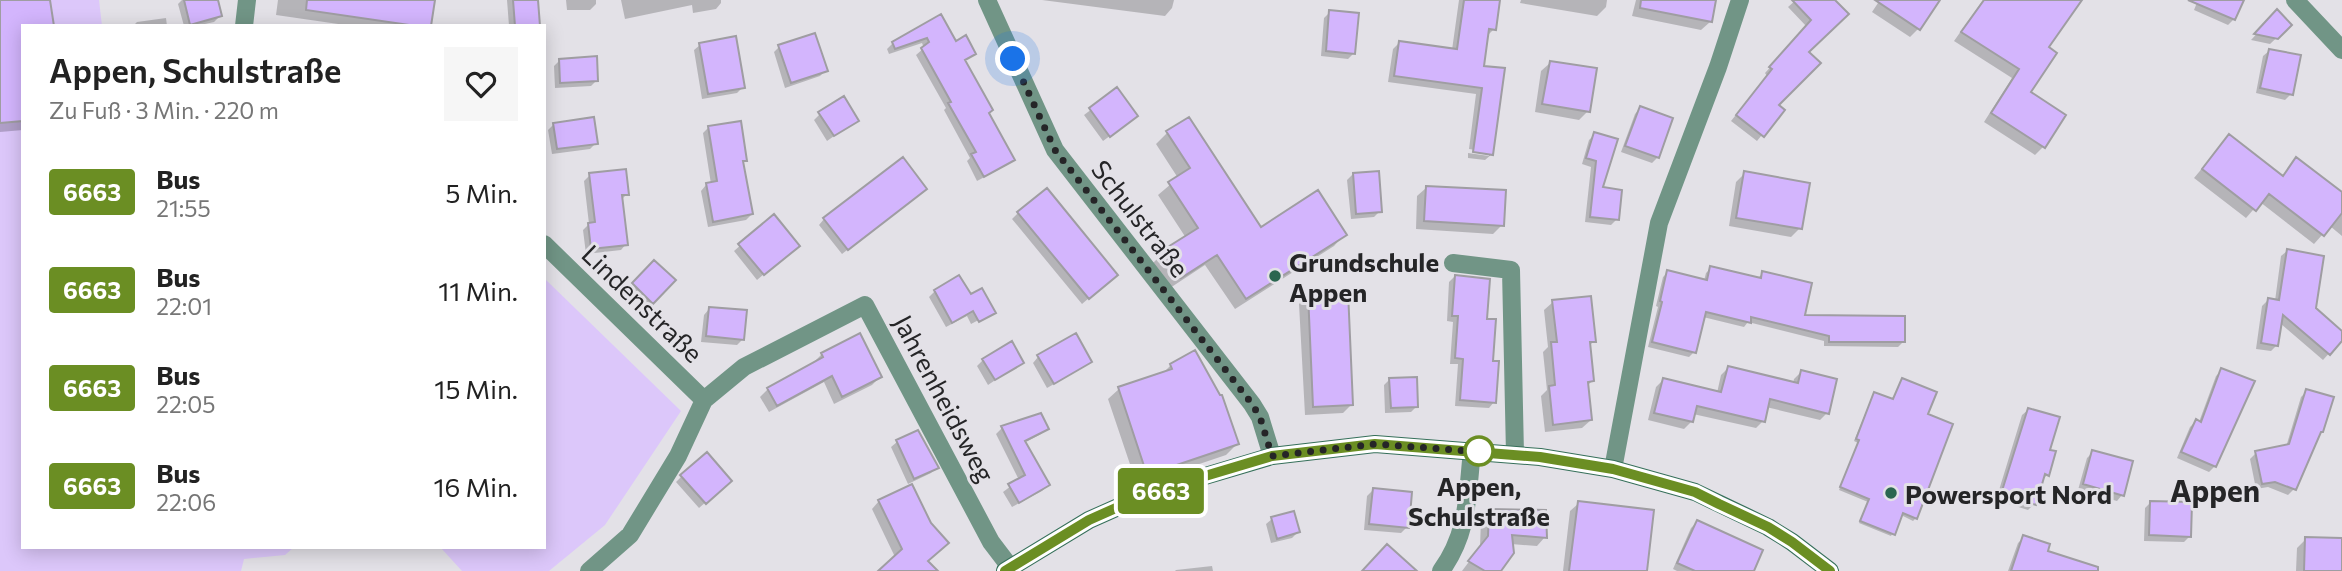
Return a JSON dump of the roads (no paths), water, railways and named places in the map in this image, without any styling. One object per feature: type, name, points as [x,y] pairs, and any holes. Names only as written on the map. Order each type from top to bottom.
[{"type":"main road","points":[[1008,569],[1089,520],[1185,482],[1272,456],[1375,444],[1515,454],[1613,469],[1695,492],[1768,527],[1830,571]]},
{"type":"street","points":[[244,24],[247,0]]},
{"type":"street","name":"Schulstraße","points":[[987,0],[1055,150],[1252,404],[1260,417],[1272,456]]},
{"type":"street","points":[[1613,469],[1659,223],[1718,67],[1740,0]]},
{"type":"street","points":[[2295,0],[2341,46]]},
{"type":"street","name":"Lindenstraße","points":[[546,246],[704,400]]},
{"type":"street","points":[[1453,263],[1511,270],[1515,454]]},
{"type":"street","name":"Jahrenheidsweg","points":[[589,571],[630,535],[678,456],[704,400],[744,367],[865,305],[1008,569]]},
{"type":"street","points":[[1441,571],[1459,541],[1465,522],[1472,451]]},
{"type":"place","name":"Grundschule Appen","points":[[1275,276]]},
{"type":"place","name":"Appen, Schulstraße","points":[[1479,451]]},
{"type":"place","name":"Powersport Nord","points":[[1891,493]]},
{"type":"district","name":"Appen","points":[[2215,489]]}]
